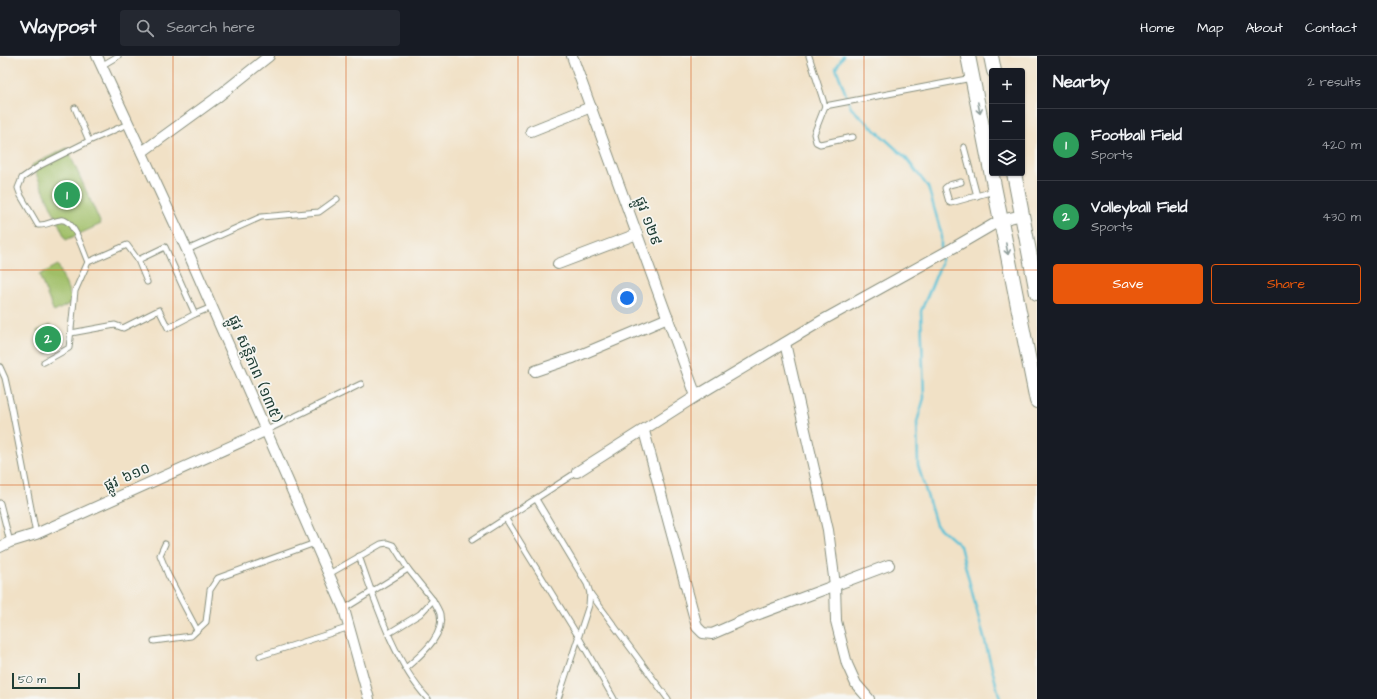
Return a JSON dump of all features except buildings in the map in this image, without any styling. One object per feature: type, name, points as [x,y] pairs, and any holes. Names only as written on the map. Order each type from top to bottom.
[{"type":"main road","points":[[968,56],[1035,380],[1037,401]]},
{"type":"main road","points":[[991,56],[993,68]]},
{"type":"main road","points":[[1015,176],[1037,293]]},
{"type":"street","name":"ផ្លូវ សន្តិភាព (១៣៥)","points":[[97,56],[187,250],[344,609],[369,699]]},
{"type":"street","points":[[142,152],[269,56]]},
{"type":"street","name":"ផ្លូវ ១២៩","points":[[572,56],[696,396]]},
{"type":"street","points":[[531,131],[591,107]]},
{"type":"street","points":[[577,472],[644,431],[696,396],[785,343],[1001,220],[1022,215]]},
{"type":"street","points":[[558,264],[637,234]]},
{"type":"street","points":[[536,371],[573,358],[668,318]]},
{"type":"street","points":[[785,343],[828,530],[835,585],[836,621],[847,664],[856,684],[869,699]]},
{"type":"street","name":"ផ្លូវ ៦១០","points":[[0,547],[10,542],[36,534],[265,431]]},
{"type":"street","points":[[644,431],[686,590],[699,631],[712,634],[889,564]]},
{"type":"lane","points":[[101,66],[118,56]]},
{"type":"lane","points":[[809,56],[825,106],[814,134],[816,142],[820,144],[853,137]]},
{"type":"lane","points":[[825,106],[973,78]]},
{"type":"lane","points":[[75,108],[89,140]]},
{"type":"lane","points":[[88,262],[73,227],[68,221],[61,219],[43,226],[38,225],[18,188],[22,178],[41,165],[89,140],[128,124]]},
{"type":"lane","points":[[964,147],[977,196]]},
{"type":"lane","points":[[960,182],[949,185],[945,188],[949,202],[951,203],[995,190]]},
{"type":"lane","points":[[187,250],[260,217],[319,212],[337,199]]},
{"type":"lane","points":[[44,362],[69,348],[75,291],[88,262],[127,245],[138,260],[147,282]]},
{"type":"lane","points":[[138,260],[165,247],[195,314]]},
{"type":"lane","points":[[71,333],[115,325],[123,328],[159,310],[168,328],[212,307]]},
{"type":"lane","points":[[0,367],[5,378],[11,405],[36,534]]},
{"type":"lane","points":[[265,431],[361,384]]},
{"type":"lane","points":[[472,540],[577,472]]},
{"type":"lane","points":[[536,499],[587,584],[590,593],[668,699]]},
{"type":"lane","points":[[0,503],[10,542]]},
{"type":"lane","points":[[506,519],[578,636],[614,699]]},
{"type":"lane","points":[[154,641],[190,636],[206,622],[210,590],[218,578],[315,543]]},
{"type":"lane","points":[[329,574],[381,544],[387,543],[393,545],[408,569],[433,600],[440,614],[440,629],[431,644],[406,668]]},
{"type":"lane","points":[[165,544],[160,555],[168,575],[197,630]]},
{"type":"lane","points":[[359,556],[372,593],[406,668],[428,699]]},
{"type":"lane","points":[[344,609],[372,593],[408,569]]},
{"type":"lane","points":[[558,699],[589,605],[590,593]]},
{"type":"lane","points":[[389,632],[420,614],[433,600]]},
{"type":"lane","points":[[260,656],[350,627]]},
{"type":"green space","points":[[67,148],[101,224],[66,240],[32,165]]},
{"type":"green space","points":[[58,265],[73,302],[54,312],[39,275]]},
{"type":"green space","points":[[51,325],[60,348],[46,354],[37,331]]},
{"type":"waterway","points":[[843,56],[836,68],[851,108],[906,158],[928,187],[941,232],[941,251]]},
{"type":"waterway","points":[[941,258],[941,264],[921,311],[924,398],[917,422],[918,465],[936,525],[960,546],[1000,699]]},
{"type":"place","name":"Football Field","points":[[67,195]]},
{"type":"place","name":"Volleyball Field","points":[[48,339]]}]
